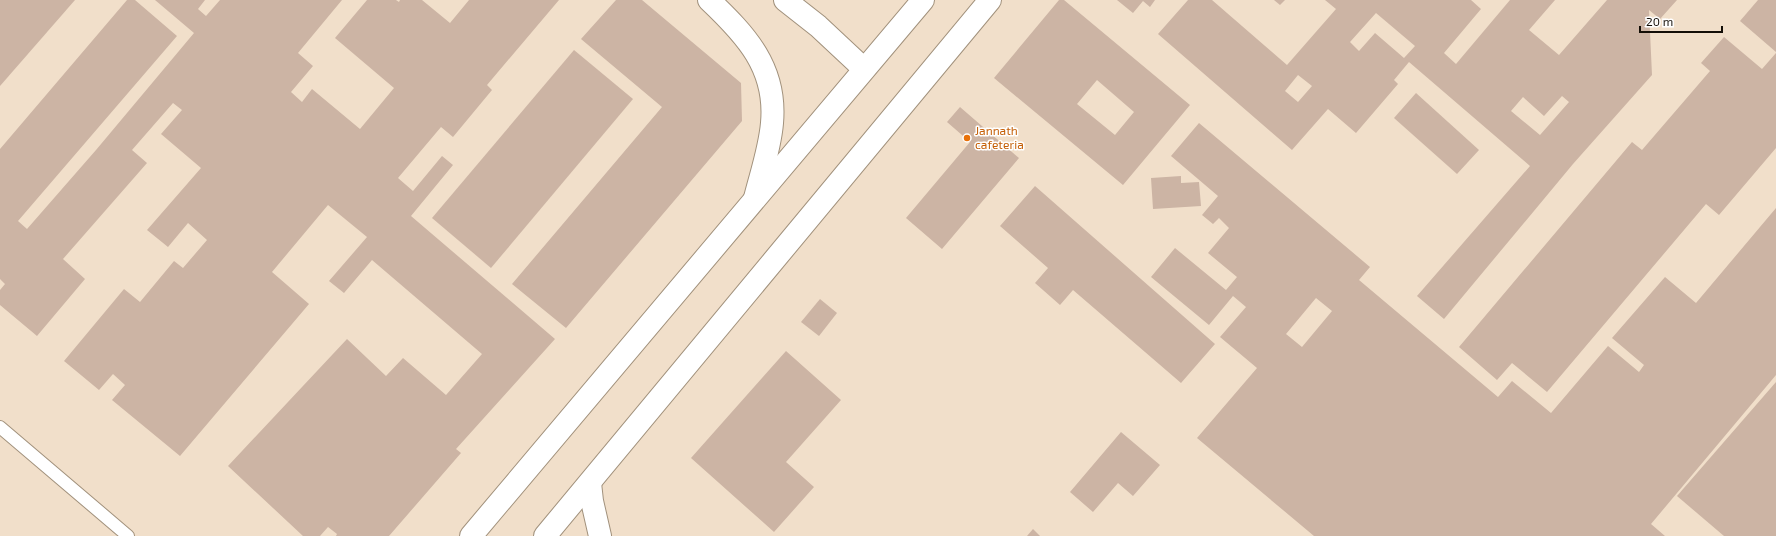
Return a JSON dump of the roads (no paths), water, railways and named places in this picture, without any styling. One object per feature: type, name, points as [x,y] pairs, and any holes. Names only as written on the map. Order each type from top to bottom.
[{"type":"main road","points":[[709,0],[745,35],[758,55],[767,77],[772,100],[772,123],[755,198]]},
{"type":"main road","points":[[785,0],[818,26],[864,69]]},
{"type":"main road","points":[[471,536],[923,0]]},
{"type":"main road","points":[[545,536],[990,0]]},
{"type":"main road","points":[[590,482],[592,501],[600,536]]},
{"type":"lane","points":[[0,427],[128,536]]},
{"type":"place","name":"Jannath cafeteria","points":[[967,138]]}]
